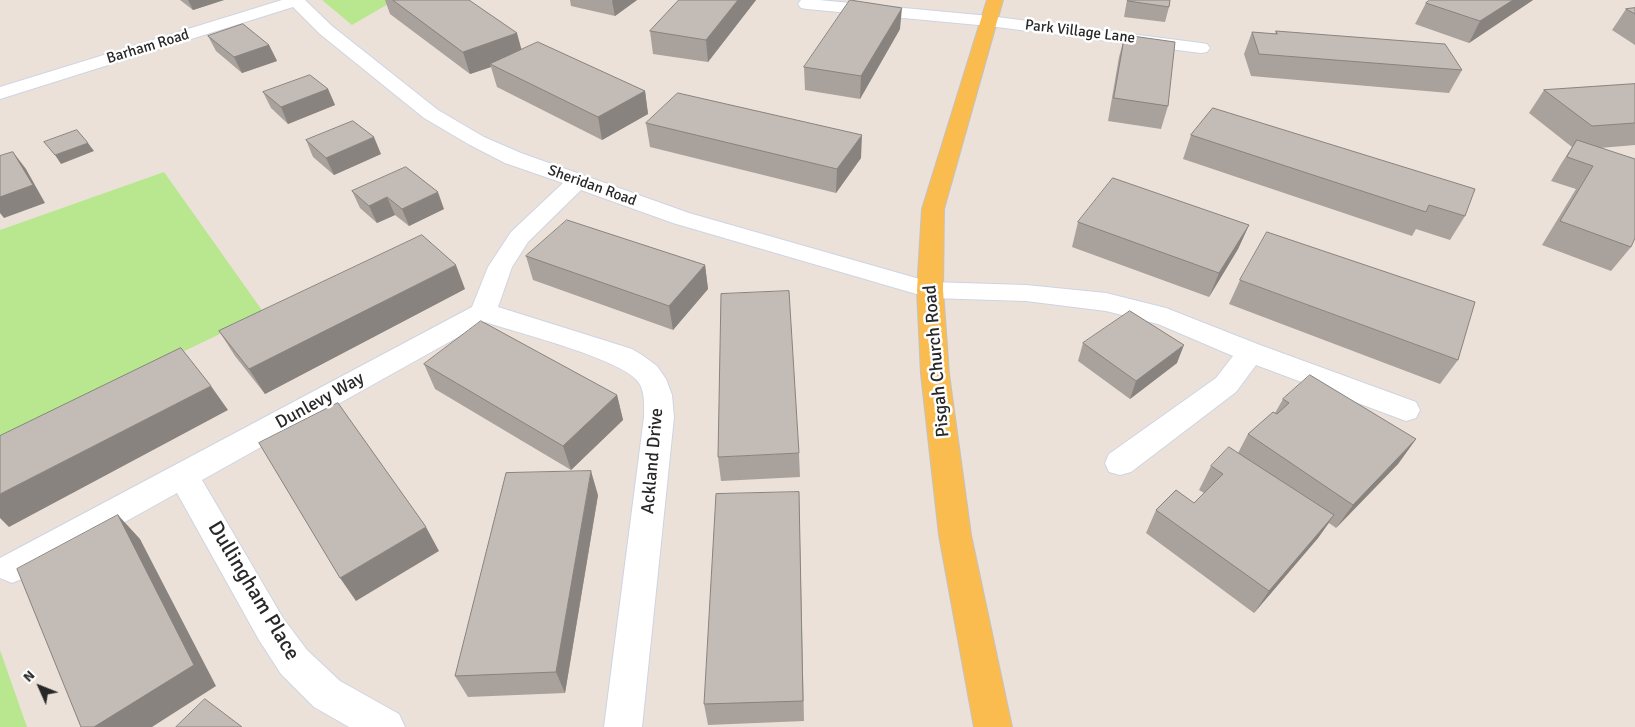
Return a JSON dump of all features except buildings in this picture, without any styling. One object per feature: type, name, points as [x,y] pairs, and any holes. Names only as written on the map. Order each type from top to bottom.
[{"type":"main road","name":"Pisgah Church Road","points":[[992,10],[933,209],[930,290],[935,374],[955,535],[993,727]]},
{"type":"street","name":"Barham Road","points":[[0,93],[296,0]]},
{"type":"street","name":"Sheridan Road","points":[[296,0],[326,30],[432,114],[477,141],[513,158],[682,218],[930,290],[1026,293],[1106,302],[1166,317],[1250,352],[1406,410]]},
{"type":"street","name":"Park Village Lane","points":[[807,4],[992,10],[1201,48]]},
{"type":"street","points":[[483,312],[500,267],[519,237],[578,181]]},
{"type":"street","name":"Dunlevy Way","points":[[12,568],[483,312]]},
{"type":"street","name":"Ackland Drive","points":[[483,312],[622,356],[642,366],[656,388],[659,417],[623,727]]},
{"type":"street","points":[[1120,464],[1226,385],[1250,352]]},
{"type":"street","name":"Dullingham Place","points":[[184,475],[271,629],[294,662],[327,694],[386,727]]},
{"type":"green space","points":[[322,0],[395,0],[352,25]]},
{"type":"green space","points":[[164,172],[264,313],[0,439],[0,230]]},
{"type":"green space","points":[[0,650],[27,727],[0,727]]}]
